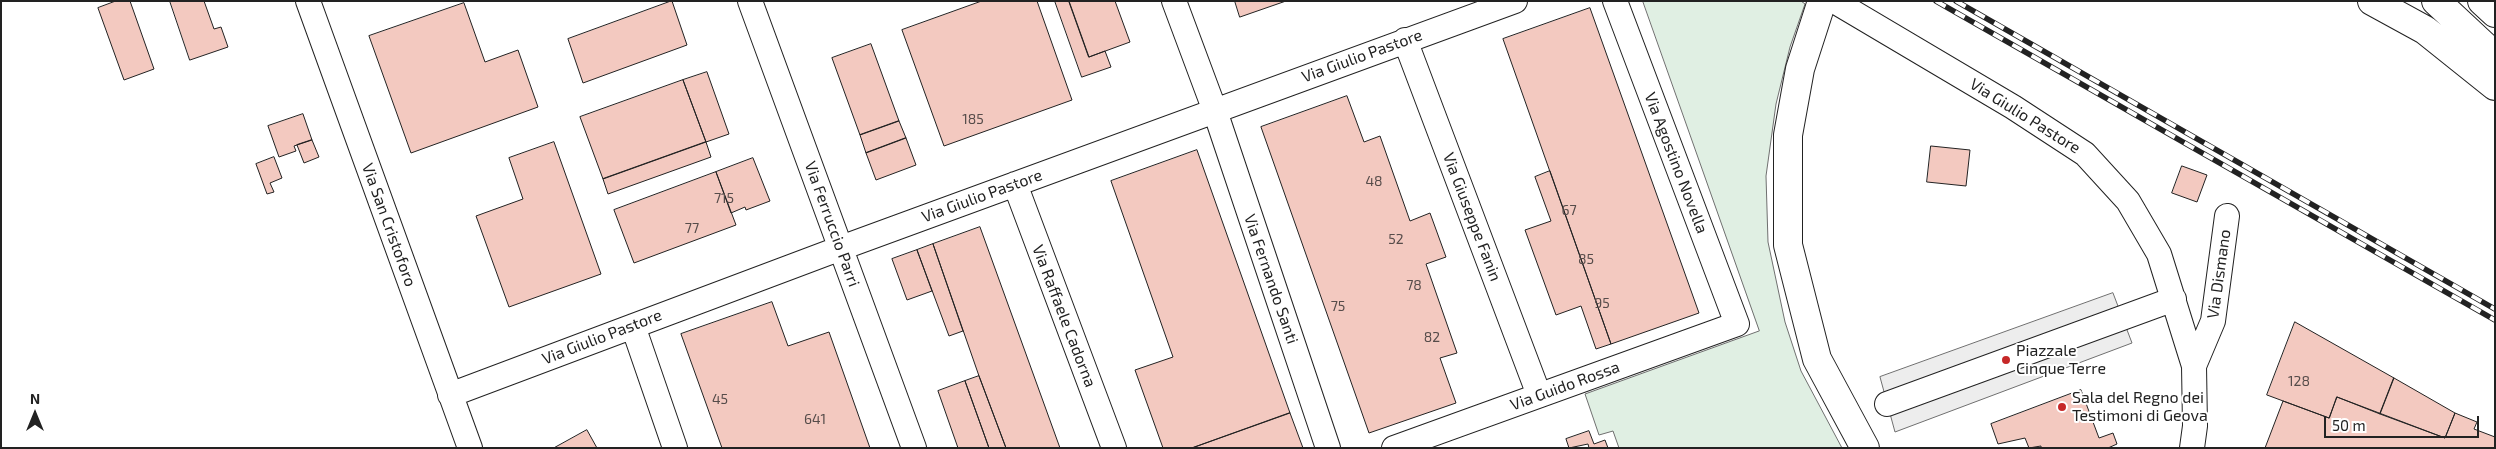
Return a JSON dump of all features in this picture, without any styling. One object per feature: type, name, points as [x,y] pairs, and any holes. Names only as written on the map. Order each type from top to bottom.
[{"type":"main road","points":[[1822,1],[1800,69],[1788,135],[1788,245],[1817,359],[1865,448]]},
{"type":"main road","points":[[2372,1],[2425,30],[2495,86]]},
{"type":"main road","points":[[2436,1],[2495,56]]},
{"type":"main road","points":[[2482,1],[2495,13]]},
{"type":"street","name":"Via San Cristoforo","points":[[308,1],[470,448]]},
{"type":"street","name":"Via Ferruccio Parri","points":[[750,1],[914,448]]},
{"type":"street","name":"Via Fernando Santi","points":[[1174,1],[1215,111],[1328,448]]},
{"type":"street","name":"Via Giulio Pastore","points":[[450,395],[841,248],[1404,40],[1515,1]]},
{"type":"street","name":"Via Agostino Novella","points":[[1615,1],[1737,324]]},
{"type":"street","name":"Via Giulio Pastore","points":[[1834,1],[2013,107],[2085,154],[2128,200],[2159,254],[2194,366]]},
{"type":"street","name":"Via Giuseppe Fanin","points":[[1404,40],[1539,395]]},
{"type":"street","name":"Via Raffaele Cadorna","points":[[1015,184],[1114,448]]},
{"type":"street","name":"Via Dismano","points":[[2192,448],[2195,426],[2194,366],[2213,321],[2227,216]]},
{"type":"street","points":[[1887,404],[2174,299]]},
{"type":"street","name":"Via Guido Rossa","points":[[1394,448],[1737,324]]},
{"type":"street","points":[[633,326],[675,448]]},
{"type":"green space","points":[[1643,1],[1801,1],[1805,4],[1790,47],[1776,104],[1766,176],[1768,242],[1785,322],[1801,371],[1842,448],[1619,448],[1613,431],[1599,435],[1585,394],[1759,331]]},
{"type":"shaded area","name":"Piazzale Cinque Terre","points":[[2113,293],[2132,343],[1895,432],[1880,377]]},
{"type":"building","points":[[116,1],[130,1],[154,69],[124,80],[98,8]]},
{"type":"building","points":[[170,1],[204,1],[214,29],[221,27],[228,47],[190,60]]},
{"type":"building","points":[[672,1],[687,45],[583,83],[568,39]]},
{"type":"building","points":[[982,1],[1037,1],[1072,100],[944,146],[902,30]]},
{"type":"building","points":[[1055,1],[1069,1],[1089,57],[1105,51],[1111,67],[1082,77]]},
{"type":"building","points":[[1069,1],[1115,1],[1130,42],[1089,57]]},
{"type":"building","points":[[1235,1],[1286,1],[1240,17]]},
{"type":"building","points":[[464,3],[485,62],[518,50],[538,107],[411,153],[369,36]]},
{"type":"building","points":[[1590,8],[1699,313],[1611,344],[1503,39]]},
{"type":"building","points":[[871,44],[899,121],[860,135],[832,58]]},
{"type":"building","points":[[707,72],[729,134],[706,142],[683,80]]},
{"type":"building","points":[[683,80],[706,142],[603,179],[580,117]]},
{"type":"building","points":[[1347,96],[1364,142],[1380,136],[1410,221],[1430,213],[1446,257],[1426,264],[1457,353],[1440,358],[1456,403],[1369,433],[1261,127]]},
{"type":"building","points":[[303,114],[312,140],[294,146],[296,151],[279,157],[268,126]]},
{"type":"building","points":[[899,121],[906,138],[866,153],[860,135]]},
{"type":"building","points":[[906,138],[916,165],[876,180],[866,153]]},
{"type":"building","points":[[312,140],[319,157],[304,163],[297,145]]},
{"type":"building","points":[[554,142],[601,274],[509,307],[476,216],[523,199],[509,158]]},
{"type":"building","points":[[706,142],[711,157],[608,194],[603,179]]},
{"type":"building","points":[[1931,146],[1970,150],[1966,186],[1927,182]]},
{"type":"building","points":[[1197,150],[1290,413],[1192,448],[1163,448],[1135,370],[1173,357],[1111,181]]},
{"type":"building","points":[[274,157],[282,178],[270,183],[274,192],[267,194],[256,164]]},
{"type":"building","points":[[753,158],[770,201],[746,210],[745,207],[731,213],[716,172]]},
{"type":"building","points":[[2182,166],[2207,175],[2197,202],[2172,193]]},
{"type":"building","points":[[1550,171],[1611,344],[1596,349],[1581,306],[1556,315],[1525,230],[1551,221],[1535,177]]},
{"type":"building","points":[[716,172],[736,225],[634,263],[614,210]]},
{"type":"building","points":[[980,227],[1060,448],[1006,448],[979,376],[933,244]]},
{"type":"building","points":[[933,244],[963,331],[949,336],[917,250]]},
{"type":"building","points":[[917,250],[932,291],[907,300],[892,259]]},
{"type":"building","points":[[772,302],[788,346],[829,332],[870,448],[722,448],[681,334]]},
{"type":"building","points":[[2295,322],[2394,378],[2380,414],[2337,397],[2329,418],[2267,395]]},
{"type":"building","points":[[979,376],[1006,448],[989,448],[965,381]]},
{"type":"building","points":[[2394,378],[2455,413],[2445,438],[2380,414]]},
{"type":"building","points":[[965,381],[989,448],[958,448],[938,391]]},
{"type":"building","name":"Sala del Regno dei Testimoni di Geova","points":[[2081,390],[2099,438],[2113,433],[2117,444],[2108,448],[2041,448],[2041,446],[2029,448],[2025,438],[1998,444],[1991,424]]},
{"type":"building","points":[[2337,397],[2445,438],[2455,413],[2477,422],[2474,429],[2495,437],[2495,448],[2265,448],[2283,401],[2329,418]]},
{"type":"building","points":[[1290,413],[1303,448],[1192,448]]},
{"type":"building","points":[[587,430],[597,448],[554,448]]},
{"type":"building","points":[[1589,431],[1594,444],[1605,440],[1608,448],[1589,448],[1588,444],[1569,448],[1566,439]]},
{"type":"railway","points":[[1936,1],[2495,320]]},
{"type":"railway","points":[[1956,1],[2495,309]]},
{"type":"place","name":"Piazzale Cinque Terre","points":[[2006,360]]},
{"type":"place","name":"Sala del Regno dei Testimoni di Geova","points":[[2062,407]]}]
